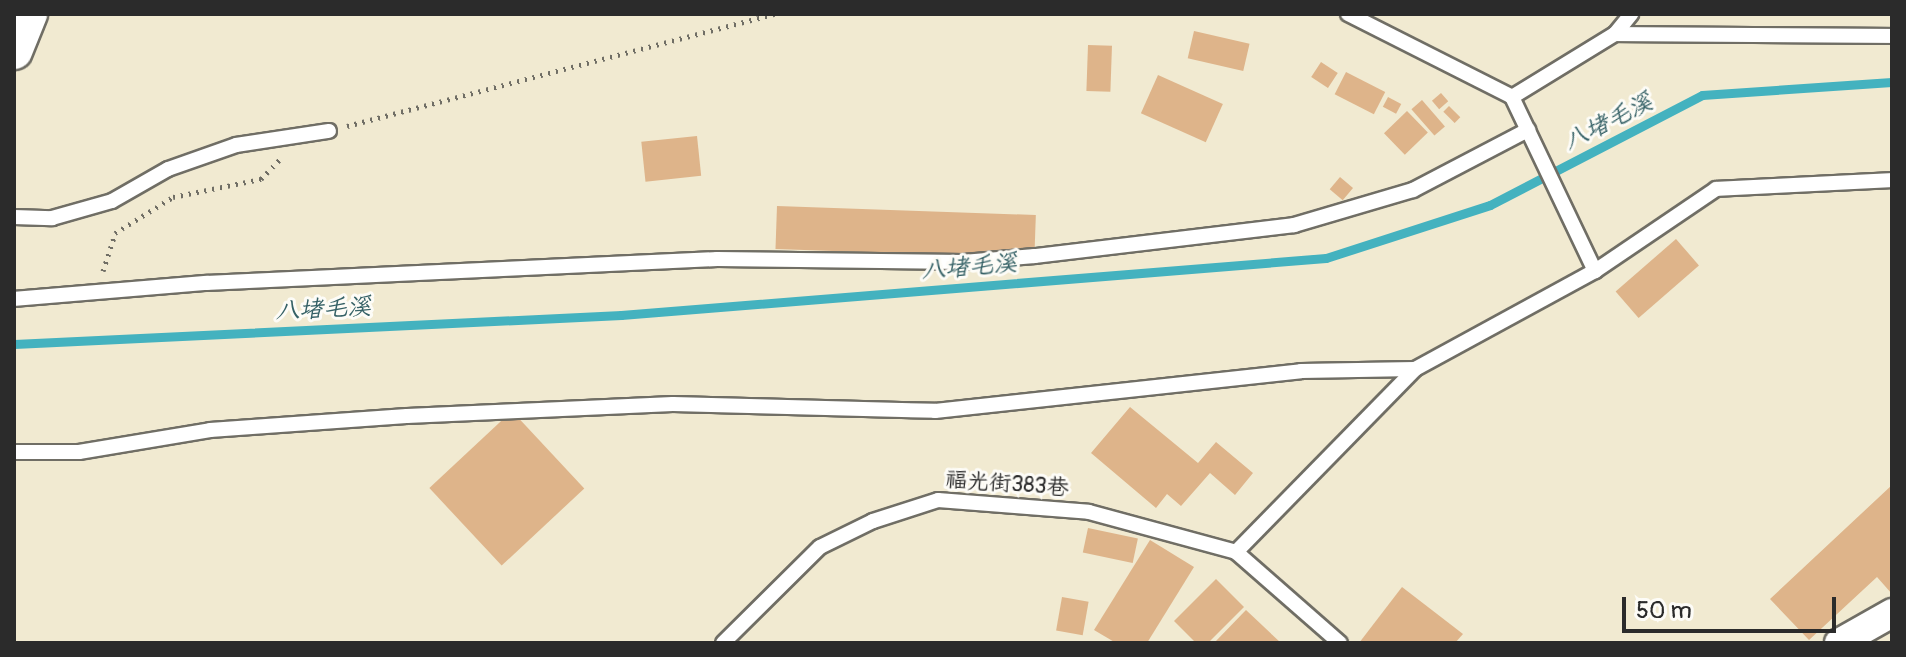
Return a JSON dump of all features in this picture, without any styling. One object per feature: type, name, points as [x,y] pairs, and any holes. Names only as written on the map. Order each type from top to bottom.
[{"type":"street","points":[[14,51],[29,14]]},
{"type":"street","points":[[1839,643],[1892,613]]},
{"type":"lane","points":[[1348,14],[1512,97],[1595,271]]},
{"type":"lane","points":[[1512,97],[1615,34],[1631,14]]},
{"type":"lane","points":[[1615,34],[1892,36]]},
{"type":"lane","points":[[14,299],[206,283],[701,260],[963,262],[1035,256],[1294,225],[1413,190],[1528,130]]},
{"type":"lane","points":[[14,217],[52,218],[112,201],[168,169],[236,145],[329,131]]},
{"type":"lane","points":[[1236,552],[1415,369],[1595,271],[1716,189],[1892,180]]},
{"type":"lane","points":[[14,452],[79,452],[210,430],[407,416],[673,404],[935,411],[1301,371],[1415,369]]},
{"type":"lane","name":"福光街383巷","points":[[723,643],[820,547],[873,521],[938,500],[1089,512],[1236,552],[1340,643]]},
{"type":"path","points":[[329,131],[775,14]]},
{"type":"path","points":[[95,294],[115,233],[173,197],[261,179],[280,159],[279,139]]},
{"type":"building","points":[[1194,31],[1250,44],[1243,71],[1188,58]]},
{"type":"building","points":[[1088,45],[1112,46],[1110,92],[1086,91]]},
{"type":"building","points":[[1321,62],[1338,73],[1328,88],[1311,77]]},
{"type":"building","points":[[1346,72],[1385,92],[1374,114],[1335,94]]},
{"type":"building","points":[[1158,75],[1223,104],[1206,142],[1141,113]]},
{"type":"building","points":[[1441,93],[1448,101],[1439,109],[1432,101]]},
{"type":"building","points":[[1388,97],[1401,104],[1396,114],[1383,107]]},
{"type":"building","points":[[1422,100],[1445,126],[1434,136],[1411,109]]},
{"type":"building","points":[[1449,106],[1460,117],[1455,123],[1443,112]]},
{"type":"building","points":[[1407,111],[1428,133],[1405,155],[1384,133]]},
{"type":"building","points":[[697,136],[701,176],[645,182],[641,142]]},
{"type":"building","points":[[1340,177],[1353,188],[1343,200],[1330,189]]},
{"type":"building","points":[[777,206],[1036,215],[1034,258],[775,249]]},
{"type":"building","points":[[1676,239],[1699,265],[1639,318],[1616,291]]},
{"type":"building","points":[[1130,407],[1198,463],[1216,442],[1253,473],[1235,495],[1210,473],[1181,506],[1167,494],[1156,508],[1091,453]]},
{"type":"building","points":[[512,411],[584,489],[502,566],[429,488]]},
{"type":"building","points":[[1892,485],[1892,594],[1877,577],[1809,640],[1770,599]]},
{"type":"building","points":[[1088,528],[1138,539],[1133,563],[1083,552]]},
{"type":"building","points":[[1150,540],[1194,567],[1147,643],[1116,643],[1094,630]]},
{"type":"building","points":[[1216,579],[1244,607],[1208,643],[1196,643],[1174,621]]},
{"type":"building","points":[[1402,587],[1463,634],[1455,643],[1359,643]]},
{"type":"building","points":[[1062,597],[1089,602],[1083,635],[1056,630]]},
{"type":"building","points":[[1246,610],[1281,643],[1214,643]]},
{"type":"waterway","name":"八堵毛溪","points":[[14,344],[621,315],[1326,258],[1490,205],[1702,95],[1892,82]]}]
